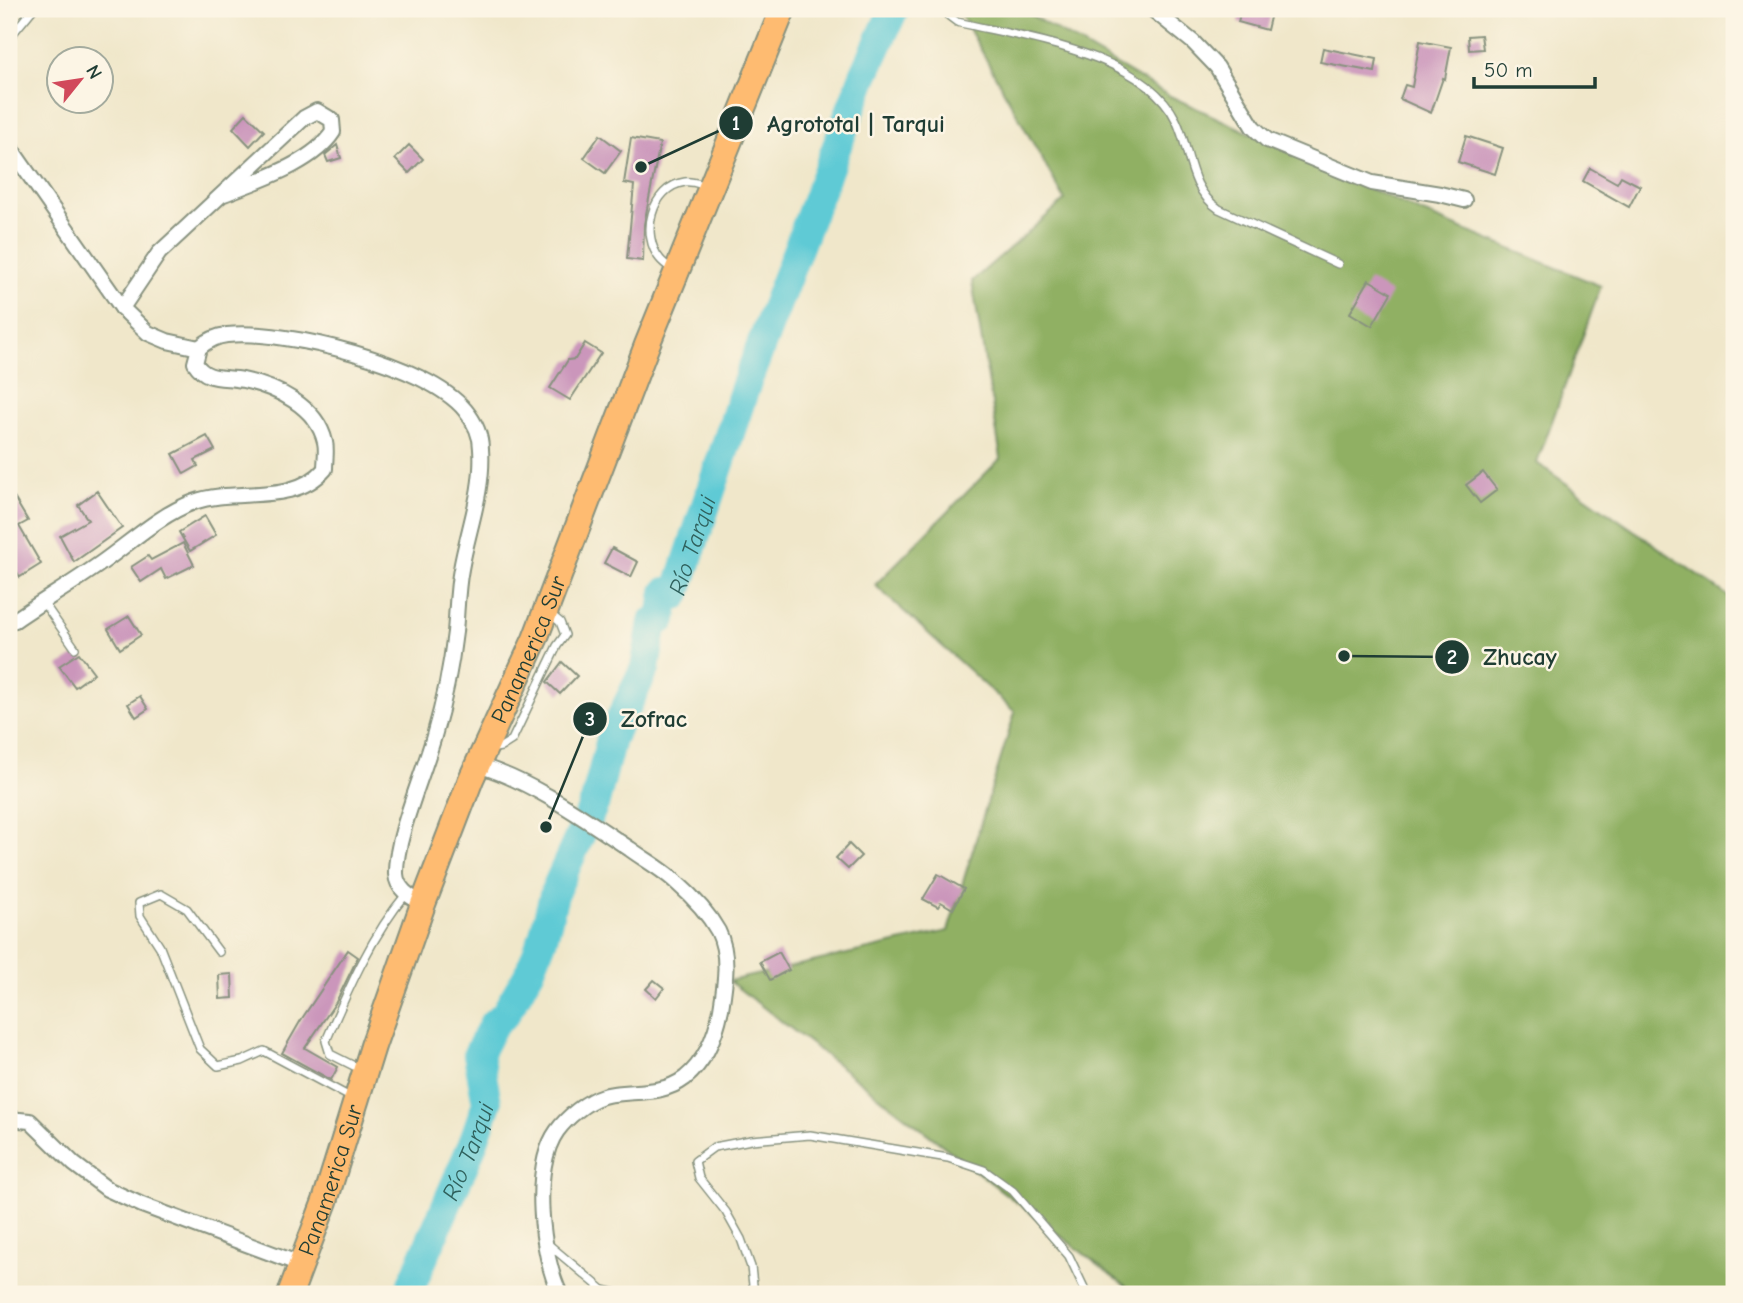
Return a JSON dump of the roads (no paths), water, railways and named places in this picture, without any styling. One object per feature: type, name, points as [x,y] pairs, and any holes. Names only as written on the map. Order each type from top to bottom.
[{"type":"highway","name":"Panamerica Sur","points":[[290,1294],[325,1200],[366,1072],[415,899],[546,611],[676,272],[783,9]]},
{"type":"street","points":[[1152,9],[1217,67],[1253,127],[1267,140],[1372,183],[1464,200]]},
{"type":"street","points":[[122,308],[159,253],[304,118],[317,111],[332,120],[333,132],[312,152],[277,173],[224,194]]},
{"type":"street","points":[[9,146],[122,308],[148,333],[167,341],[199,348]]},
{"type":"street","points":[[9,621],[15,620],[191,503],[213,496],[267,494],[301,487],[317,478],[325,469],[325,441],[312,416],[282,392],[244,380],[211,377],[200,371],[195,363],[199,348],[209,339],[227,335],[280,338],[327,345],[356,353],[414,376],[444,393],[464,409],[479,433],[481,450],[478,501],[461,570],[448,681],[435,734],[403,832],[396,868],[400,887],[415,899]]},
{"type":"street","points":[[481,757],[608,834],[675,880],[699,905],[719,933],[725,956],[726,981],[717,1031],[703,1057],[684,1078],[662,1089],[602,1096],[576,1111],[559,1128],[547,1146],[541,1207],[545,1242],[554,1281],[560,1294]]},
{"type":"street","points":[[9,1119],[30,1121],[74,1164],[107,1189],[300,1265]]},
{"type":"lane","points":[[9,38],[33,9]]},
{"type":"lane","points":[[946,9],[949,16],[957,22],[1087,54],[1137,78],[1164,101],[1175,117],[1183,136],[1193,176],[1204,197],[1219,209],[1338,264]]},
{"type":"lane","points":[[676,272],[660,260],[652,245],[652,210],[661,196],[681,183],[693,182],[710,187]]},
{"type":"lane","points":[[42,601],[75,648]]},
{"type":"lane","points":[[219,952],[187,909],[161,894],[139,903],[141,916],[160,947],[200,1049],[218,1066],[264,1051],[356,1101]]},
{"type":"lane","points":[[366,1072],[330,1054],[326,1041],[344,1000],[391,913],[415,899]]},
{"type":"lane","points":[[754,1294],[751,1267],[741,1239],[726,1212],[699,1178],[695,1161],[714,1146],[810,1135],[947,1158],[985,1170],[1013,1191],[1069,1255],[1087,1294]]},
{"type":"lane","points":[[545,1242],[603,1290],[621,1294]]},
{"type":"waterway","name":"Río Tarqui","points":[[412,1294],[412,1284],[472,1146],[487,1103],[478,1054],[494,1023],[505,1014],[530,971],[543,938],[555,891],[595,802],[611,739],[645,668],[653,622],[662,619],[666,592],[676,595],[746,385],[864,75],[894,9]]},
{"type":"place","name":"Agrototal | Tarqui","points":[[641,167]]},
{"type":"place","name":"Zhucay","points":[[1344,656]]},
{"type":"place","name":"Zofrac","points":[[546,827]]}]
